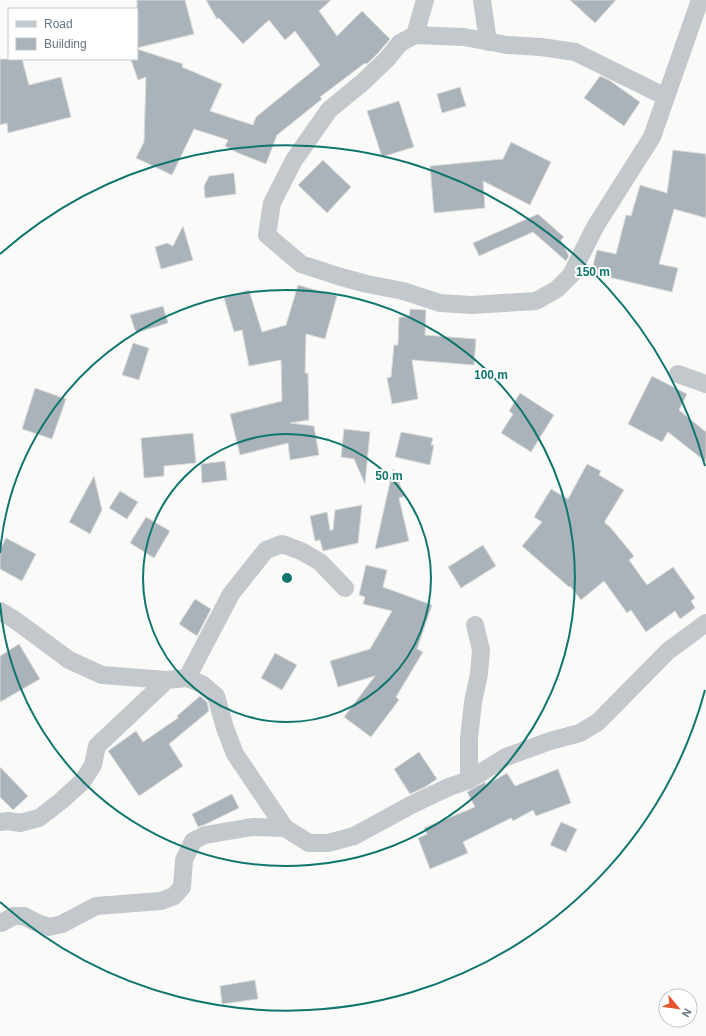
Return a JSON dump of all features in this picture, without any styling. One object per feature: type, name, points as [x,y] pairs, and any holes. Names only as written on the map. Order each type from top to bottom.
[{"type":"street","points":[[415,35],[426,0]]},
{"type":"street","points":[[482,0],[488,42]]},
{"type":"street","points":[[666,97],[575,52],[541,47],[507,45],[464,37],[415,35],[400,43],[387,59],[363,82],[329,110],[294,160],[272,203],[267,235],[301,264],[341,277],[403,291],[440,303],[472,304],[536,301],[557,289],[571,275],[595,227],[652,136],[666,97],[700,0]]},
{"type":"street","points":[[678,374],[706,384]]},
{"type":"street","points":[[187,678],[231,594],[266,550],[282,544],[301,551],[320,562],[345,588]]},
{"type":"street","points":[[0,611],[15,620],[69,660],[102,675],[167,680],[187,678],[202,684],[216,696],[225,728],[235,754],[286,828],[309,843],[328,843],[354,836],[413,804],[448,787],[469,780],[506,757],[550,741],[580,733],[598,722],[668,651],[706,623]]},
{"type":"street","points":[[469,780],[469,738],[473,702],[480,674],[481,650],[475,625]]},
{"type":"street","points":[[0,822],[8,821],[20,823],[39,818],[61,801],[83,782],[93,766],[98,746],[167,680]]},
{"type":"street","points":[[1,923],[14,916],[24,916],[49,927],[62,924],[96,906],[161,901],[174,896],[182,887],[184,860],[193,841],[205,835],[252,827],[286,828]]},
{"type":"building","points":[[137,0],[185,0],[194,34],[138,48]]},
{"type":"building","points":[[206,0],[331,0],[319,11],[337,36],[362,11],[390,39],[367,64],[365,63],[320,97],[322,99],[277,135],[266,164],[225,146],[228,140],[194,129],[172,175],[136,158],[144,142],[146,77],[138,80],[131,60],[138,60],[138,49],[183,64],[182,67],[222,84],[210,111],[253,125],[256,117],[320,65],[295,31],[285,40],[269,20],[243,44],[219,18],[217,19]]},
{"type":"building","points":[[570,0],[616,0],[595,23]]},
{"type":"building","points":[[0,59],[22,60],[29,85],[61,77],[71,117],[8,133],[7,123],[0,125]]},
{"type":"building","points":[[600,76],[609,80],[640,102],[624,126],[584,98]]},
{"type":"building","points":[[460,87],[466,106],[442,113],[437,94]]},
{"type":"building","points":[[399,101],[414,147],[382,157],[367,111]]},
{"type":"building","points":[[511,142],[551,162],[530,205],[483,181],[485,208],[434,213],[430,166],[503,159]]},
{"type":"building","points":[[673,150],[706,154],[706,218],[674,209],[659,264],[678,268],[672,292],[591,273],[597,250],[616,254],[626,215],[631,216],[640,185],[667,193]]},
{"type":"building","points":[[323,160],[351,187],[327,213],[298,185]]},
{"type":"building","points":[[234,173],[236,194],[205,198],[204,186],[209,176]]},
{"type":"building","points":[[538,214],[564,237],[561,240],[569,256],[566,261],[533,232],[479,256],[473,243]]},
{"type":"building","points":[[183,226],[193,260],[161,269],[155,247],[167,243],[173,246]]},
{"type":"building","points":[[298,285],[337,296],[325,339],[306,334],[305,373],[308,373],[309,420],[290,423],[314,426],[319,455],[290,460],[288,443],[240,455],[230,414],[282,401],[281,360],[249,366],[242,330],[234,332],[224,298],[249,290],[262,332],[286,325]]},
{"type":"building","points":[[163,306],[168,323],[136,333],[130,315]]},
{"type":"building","points":[[410,309],[426,310],[425,335],[476,339],[474,365],[412,360],[418,399],[392,404],[387,378],[391,377],[394,345],[398,345],[399,317],[409,317]]},
{"type":"building","points":[[133,343],[149,348],[139,380],[122,375]]},
{"type":"building","points":[[652,376],[687,394],[679,410],[706,432],[706,462],[668,432],[662,442],[628,424]]},
{"type":"building","points":[[35,388],[66,399],[52,439],[22,429]]},
{"type":"building","points":[[520,393],[554,415],[531,452],[501,433],[513,414],[509,411]]},
{"type":"building","points":[[344,429],[370,432],[365,484],[354,459],[341,457]]},
{"type":"building","points":[[401,432],[433,438],[431,445],[434,445],[430,465],[395,457]]},
{"type":"building","points":[[193,433],[196,463],[164,466],[164,476],[144,478],[141,438]]},
{"type":"building","points":[[225,461],[227,480],[202,483],[201,464]]},
{"type":"building","points":[[587,464],[601,471],[599,475],[624,490],[605,523],[634,556],[629,560],[647,585],[673,567],[695,598],[691,601],[695,608],[680,619],[675,611],[646,632],[631,610],[627,613],[604,581],[581,600],[570,586],[569,587],[522,546],[542,522],[534,517],[551,489],[568,499]]},
{"type":"building","points":[[393,469],[405,496],[399,498],[409,541],[375,549]]},
{"type":"building","points":[[94,476],[102,510],[90,534],[69,522]]},
{"type":"building","points":[[120,491],[138,502],[127,519],[109,508]]},
{"type":"building","points":[[362,505],[358,543],[323,551],[320,540],[315,541],[310,516],[327,512],[330,530],[333,530],[335,510]]},
{"type":"building","points":[[146,517],[170,531],[154,558],[130,543]]},
{"type":"building","points":[[6,538],[36,554],[22,581],[0,569],[0,550]]},
{"type":"building","points":[[483,545],[496,566],[461,588],[448,567]]},
{"type":"building","points":[[366,565],[387,570],[383,587],[432,605],[417,649],[423,652],[396,697],[399,700],[371,737],[344,717],[375,676],[338,687],[330,661],[370,649],[392,611],[363,604],[365,597],[359,595]]},
{"type":"building","points":[[195,599],[211,609],[197,636],[179,624]]},
{"type":"building","points":[[19,644],[40,679],[0,702],[0,656]]},
{"type":"building","points":[[275,653],[297,665],[282,690],[261,678]]},
{"type":"building","points":[[200,696],[207,702],[209,711],[169,744],[183,766],[139,796],[108,751],[136,731],[143,742],[178,718],[177,716]]},
{"type":"building","points":[[419,752],[437,779],[410,794],[394,769]]},
{"type":"building","points":[[0,767],[28,796],[13,810],[0,797]]},
{"type":"building","points":[[558,769],[571,803],[536,816],[533,810],[513,821],[511,818],[463,842],[468,853],[430,869],[418,838],[427,834],[424,828],[475,807],[467,792],[485,782],[486,785],[507,773],[515,786]]},
{"type":"building","points":[[232,794],[239,808],[198,827],[192,814]]},
{"type":"building","points":[[561,822],[577,829],[566,852],[550,845]]},
{"type":"building","points":[[255,980],[258,999],[222,1004],[220,986]]}]
